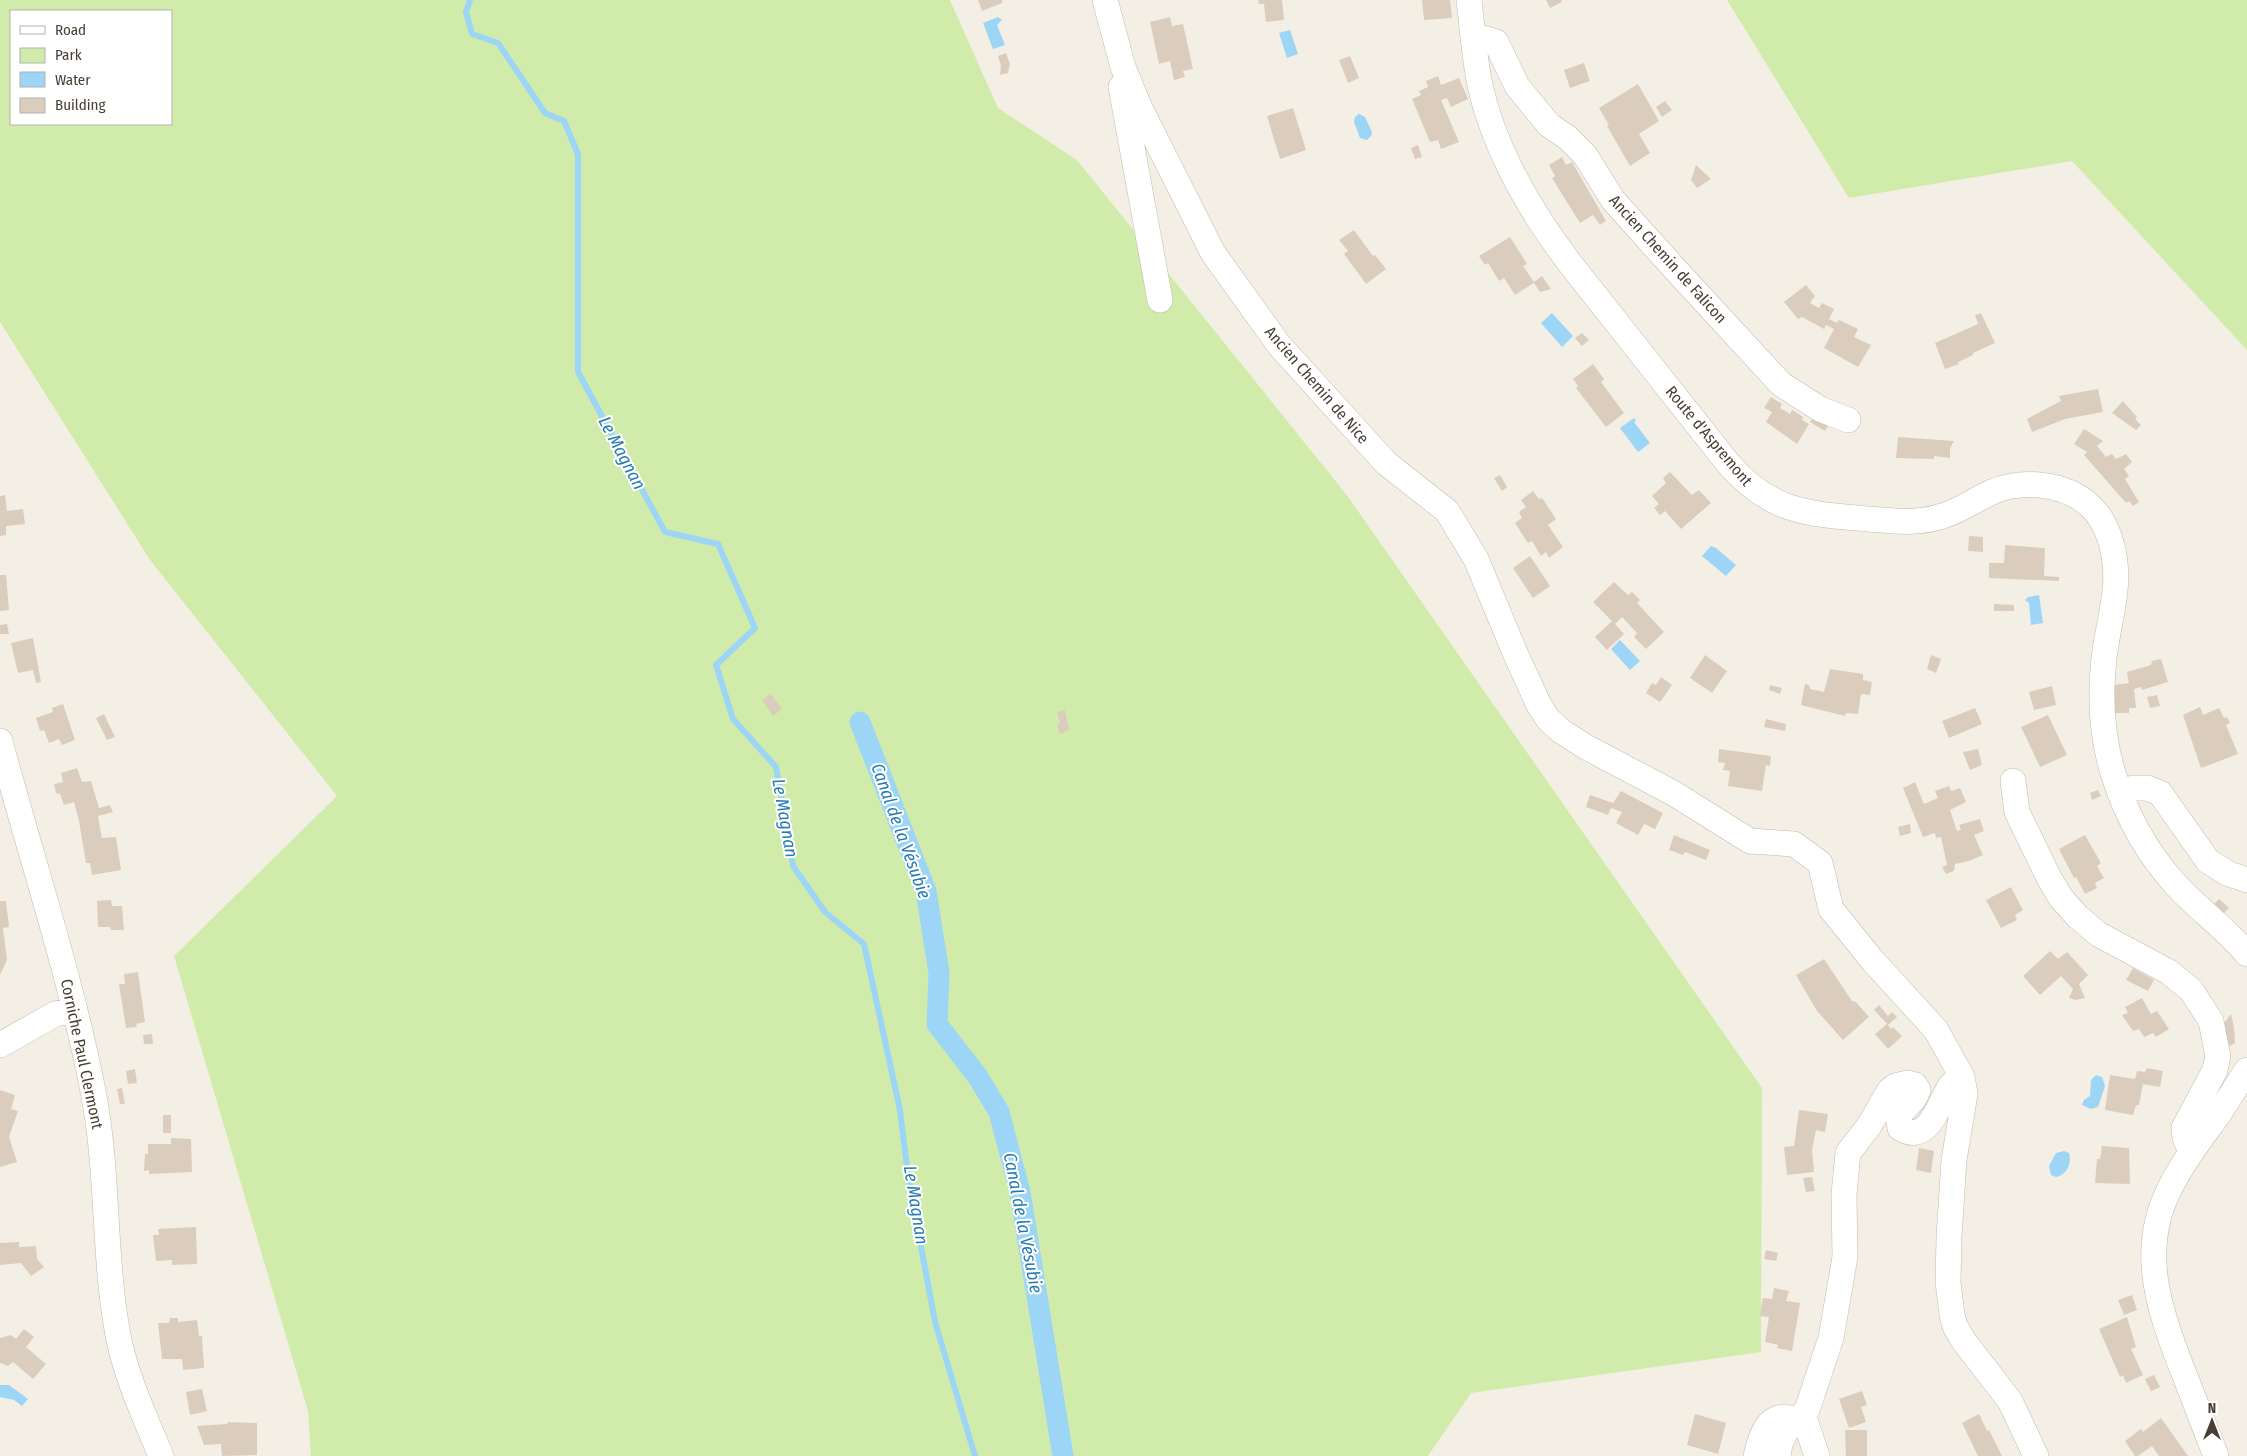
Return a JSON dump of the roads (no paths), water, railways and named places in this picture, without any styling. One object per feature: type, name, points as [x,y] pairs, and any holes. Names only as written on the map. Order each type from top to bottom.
[{"type":"street","name":"Ancien Chemin de Nice","points":[[1105,0],[1123,67],[1139,106],[1200,231],[1274,338],[1386,463],[1447,511],[1476,560],[1516,656],[1548,720],[1586,747],[1673,793],[1750,841],[1794,844],[1820,863],[1831,910],[1873,961],[1936,1030],[1962,1077]]},
{"type":"street","name":"Route d'Aspremont","points":[[1470,0],[1480,80],[1495,128],[1520,188],[1542,224],[1663,382],[1741,479],[1756,492],[1778,504],[1800,512],[1902,522],[1940,517],[1959,510],[1992,492],[2022,485],[2042,486],[2060,490],[2084,501],[2092,507],[2103,523],[2115,557],[2116,598],[2104,658],[2102,720],[2109,756],[2120,794],[2142,841],[2156,862],[2177,886],[2247,954]]},
{"type":"street","name":"Ancien Chemin de Falicon","points":[[1473,35],[1496,42],[1517,86],[1549,125],[1568,138],[1585,155],[1619,208],[1781,384],[1820,409],[1848,420]]},
{"type":"street","points":[[1123,67],[1121,87],[1160,300]]},
{"type":"street","name":"Corniche Paul Clermont","points":[[0,741],[75,1010],[98,1123],[110,1280],[118,1338],[136,1396],[161,1456]]},
{"type":"street","points":[[2013,781],[2017,812],[2049,878],[2061,898],[2077,916],[2098,934],[2169,972],[2184,984],[2199,1001],[2211,1021],[2218,1056],[2216,1070],[2184,1128],[2185,1138],[2191,1151]]},
{"type":"street","points":[[2120,794],[2133,788],[2147,788],[2160,793],[2208,861],[2223,871],[2247,880]]},
{"type":"street","points":[[0,1045],[55,1014],[75,1010]]},
{"type":"street","points":[[2216,1456],[2160,1306],[2153,1264],[2156,1223],[2169,1190],[2191,1151],[2218,1116],[2247,1070]]},
{"type":"street","points":[[1778,1456],[1788,1428],[1807,1410],[1831,1338],[1845,1257],[1844,1194],[1848,1153],[1869,1126],[1888,1091],[1895,1086],[1908,1083],[1915,1085],[1918,1090],[1914,1100],[1898,1116],[1900,1128],[1914,1132],[1925,1128],[1933,1121],[1950,1085],[1962,1077],[1965,1094],[1954,1160],[1949,1237],[1948,1282],[1952,1315],[1955,1326],[1963,1340],[2010,1401],[2036,1456]]},
{"type":"street","points":[[1756,1456],[1760,1438],[1772,1420],[1788,1416],[1800,1417]]},
{"type":"street","points":[[1800,1417],[1817,1456]]},
{"type":"water","points":[[998,17],[1002,20],[997,25],[1005,45],[993,49],[983,23]]},
{"type":"water","points":[[1290,30],[1298,54],[1287,58],[1279,33]]},
{"type":"water","points":[[1359,114],[1365,117],[1372,132],[1367,140],[1360,138],[1354,122],[1355,117]]},
{"type":"water","points":[[1552,313],[1573,336],[1562,347],[1541,323]]},
{"type":"water","points":[[1634,418],[1636,420],[1634,422],[1650,443],[1638,452],[1620,428]]},
{"type":"water","points":[[1711,546],[1736,565],[1726,576],[1702,556]]},
{"type":"water","points":[[2039,595],[2043,623],[2031,625],[2029,603],[2025,600],[2028,597]]},
{"type":"water","points":[[1620,640],[1640,661],[1630,670],[1611,649]]},
{"type":"water","points":[[2096,1075],[2102,1077],[2105,1086],[2098,1107],[2091,1109],[2082,1105],[2084,1100],[2090,1096],[2091,1080]]},
{"type":"water","points":[[2064,1151],[2069,1153],[2070,1161],[2068,1168],[2060,1176],[2051,1175],[2049,1166],[2056,1153]]},
{"type":"water","points":[[0,1385],[9,1385],[28,1399],[22,1406],[14,1400],[0,1397]]},
{"type":"waterway","name":"Le Magnan","points":[[470,0],[466,12],[472,34],[498,43],[545,113],[564,121],[578,154],[578,372],[665,532],[718,544],[755,628],[716,665],[733,719],[776,767],[793,866],[825,912],[864,944],[900,1110],[908,1176],[935,1322],[975,1456]]},
{"type":"waterway","name":"Canal de la Vésubie","points":[[860,722],[926,891],[939,973],[937,1024],[978,1077],[999,1112],[1020,1192],[1063,1456]]}]
